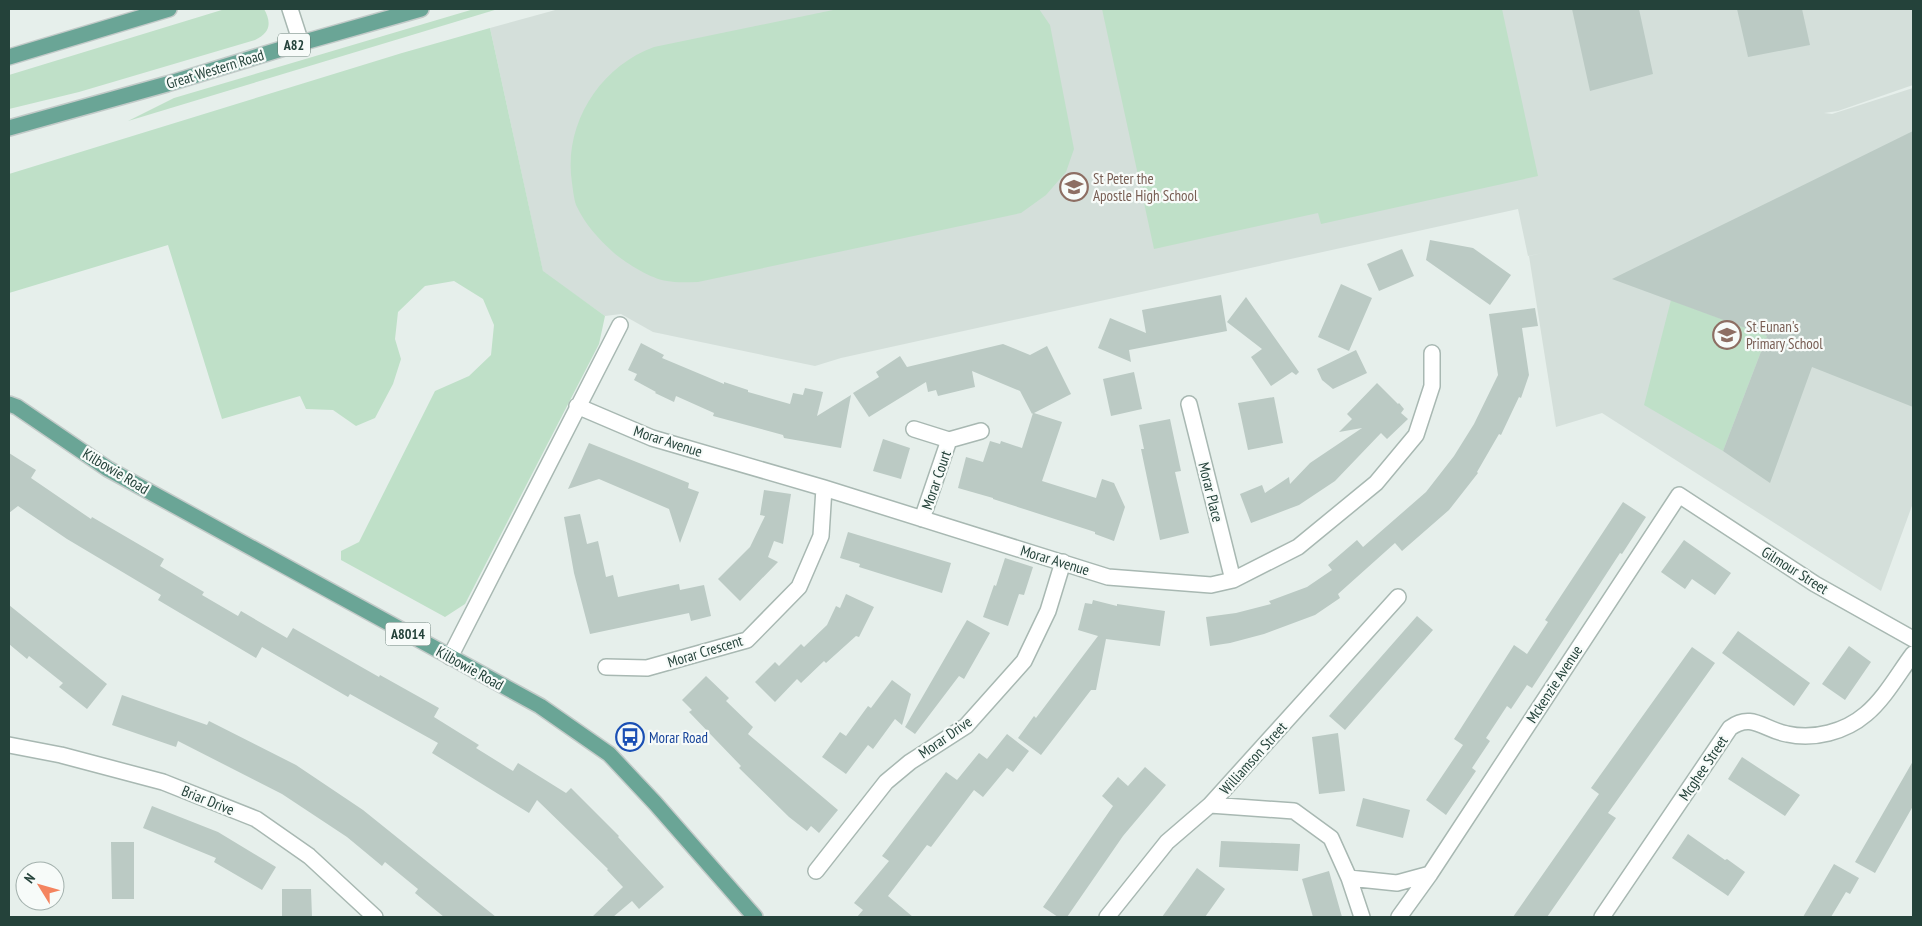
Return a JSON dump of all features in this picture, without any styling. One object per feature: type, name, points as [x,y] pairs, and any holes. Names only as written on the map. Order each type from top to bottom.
[{"type":"main road","points":[[9,57],[169,9]]},
{"type":"main road","name":"Great Western Road","points":[[9,128],[167,84],[421,9]]},
{"type":"main road","name":"Kilbowie Road","points":[[12,402],[108,469],[540,706],[609,754],[655,803],[755,917]]},
{"type":"street","points":[[290,9],[301,43]]},
{"type":"street","points":[[450,656],[620,325]]},
{"type":"street","name":"Morar Avenue","points":[[577,406],[652,438],[824,488],[1108,577],[1211,585],[1233,580],[1298,547],[1376,483],[1416,435],[1432,386],[1432,353]]},
{"type":"street","name":"Morar Place","points":[[1189,404],[1233,580]]},
{"type":"street","name":"Morar Court","points":[[914,429],[949,440],[981,431]]},
{"type":"street","name":"Morar Court","points":[[922,519],[949,440]]},
{"type":"street","name":"Morar Crescent","points":[[606,666],[647,668],[747,640],[800,587],[821,536],[824,488]]},
{"type":"street","name":"Gilmour Street","points":[[1679,495],[1815,584],[1913,639]]},
{"type":"street","name":"Mckenzie Avenue","points":[[1399,917],[1430,874],[1679,495]]},
{"type":"street","name":"Morar Drive","points":[[816,871],[886,782],[910,762],[966,726],[1024,661],[1048,611],[1063,562]]},
{"type":"street","name":"Williamson Street","points":[[1107,917],[1167,842],[1210,805],[1398,597]]},
{"type":"street","name":"Mcghee Street","points":[[1602,917],[1730,728],[1737,723],[1750,721],[1786,734],[1802,736],[1819,735],[1835,731],[1851,724],[1865,714],[1877,702],[1913,654]]},
{"type":"street","name":"Briar Drive","points":[[9,745],[61,755],[163,782],[256,819],[309,856],[375,917]]},
{"type":"street","points":[[1210,805],[1294,811],[1331,838],[1349,878],[1362,917]]},
{"type":"street","points":[[1349,878],[1397,883],[1430,874]]},
{"type":"shaded area","name":"St Peter the Apostle High School","points":[[559,9],[1913,9],[1913,85],[1838,111],[1824,113],[1832,114],[1913,88],[1913,503],[1881,591],[1602,413],[1556,427],[1529,256],[1543,253],[1528,256],[1518,209],[841,358],[815,366],[653,332],[621,314],[605,316],[543,272],[490,28]]},
{"type":"green space","points":[[225,9],[264,9],[269,23],[267,31],[255,40],[79,92],[9,109],[9,75]]},
{"type":"green space","points":[[474,9],[498,9],[128,121],[174,98]]},
{"type":"green space","points":[[838,9],[1039,9],[1050,25],[1074,149],[1066,172],[1046,195],[1021,213],[698,282],[661,280],[639,270],[614,253],[584,219],[576,205],[572,183],[571,161],[573,140],[579,120],[589,101],[602,84],[634,56],[654,47]]},
{"type":"green space","points":[[1102,9],[1502,9],[1538,176],[1321,224],[1318,213],[1154,249]]},
{"type":"green space","points":[[490,28],[543,271],[605,316],[599,344],[465,604],[445,617],[341,560],[341,551],[359,542],[435,391],[469,376],[491,355],[494,325],[483,299],[454,281],[425,286],[398,312],[395,339],[401,359],[393,384],[375,418],[356,426],[333,410],[306,409],[300,396],[222,419],[168,245],[9,293],[9,174],[402,53]]},
{"type":"green space","points":[[1671,300],[1767,336],[1723,451],[1644,405]]},
{"type":"building","points":[[1572,9],[1639,9],[1653,74],[1590,91]]},
{"type":"building","points":[[1737,9],[1802,9],[1810,45],[1748,57]]},
{"type":"building","points":[[1913,131],[1913,407],[1812,367],[1770,483],[1723,451],[1767,336],[1612,279]]},
{"type":"building","points":[[1430,240],[1473,248],[1511,275],[1490,305],[1426,260]]},
{"type":"building","points":[[1402,249],[1414,276],[1379,291],[1367,264]]},
{"type":"building","points":[[1341,284],[1372,298],[1349,351],[1318,337]]},
{"type":"building","points":[[1221,295],[1227,331],[1129,350],[1131,362],[1098,348],[1110,318],[1146,333],[1142,310]]},
{"type":"building","points":[[1246,297],[1299,372],[1296,375],[1292,372],[1271,386],[1251,357],[1262,349],[1227,322]]},
{"type":"building","points":[[1535,308],[1538,326],[1522,328],[1529,375],[1521,398],[1519,397],[1501,435],[1499,434],[1478,473],[1449,510],[1402,551],[1395,543],[1338,594],[1340,598],[1315,615],[1264,634],[1210,646],[1206,617],[1236,613],[1271,604],[1269,601],[1307,587],[1332,570],[1328,565],[1357,540],[1363,547],[1426,492],[1454,456],[1474,424],[1498,375],[1489,314]]},
{"type":"building","points":[[641,343],[664,355],[662,358],[724,384],[724,382],[748,390],[748,392],[790,404],[793,393],[803,395],[805,388],[823,392],[817,416],[851,395],[841,448],[784,438],[783,435],[713,416],[714,413],[676,396],[674,402],[655,393],[634,380],[637,374],[628,370]]},
{"type":"building","points":[[1003,344],[1030,355],[1047,346],[1071,394],[1034,413],[1062,422],[1042,481],[1096,498],[1102,479],[1114,483],[1125,507],[1114,541],[1095,534],[1095,532],[958,488],[966,457],[983,462],[990,441],[1000,444],[1001,441],[1022,448],[1033,413],[1020,391],[972,371],[975,387],[938,396],[936,390],[928,392],[926,382],[869,417],[853,393],[879,377],[876,372],[900,356],[907,367]]},
{"type":"building","points":[[1356,350],[1367,373],[1333,389],[1322,380],[1317,369]]},
{"type":"building","points":[[1134,372],[1142,409],[1111,416],[1103,379]]},
{"type":"building","points":[[1377,383],[1399,403],[1404,409],[1401,413],[1408,419],[1387,439],[1381,433],[1335,481],[1299,505],[1251,523],[1240,494],[1262,485],[1265,493],[1289,477],[1290,484],[1310,463],[1362,428],[1339,432],[1352,419],[1347,414]]},
{"type":"building","points":[[1274,397],[1283,443],[1248,450],[1238,403]]},
{"type":"building","points":[[1170,419],[1181,471],[1175,472],[1189,533],[1160,540],[1141,449],[1144,449],[1139,425]]},
{"type":"building","points":[[883,439],[910,448],[901,479],[873,471]]},
{"type":"building","points":[[589,443],[689,483],[688,488],[699,492],[680,543],[669,509],[599,479],[568,489]]},
{"type":"building","points":[[9,453],[36,470],[31,478],[91,519],[92,517],[164,559],[160,566],[204,592],[202,595],[238,616],[241,611],[287,638],[293,628],[379,677],[380,675],[439,708],[434,717],[479,745],[476,748],[513,771],[518,763],[566,793],[571,788],[619,836],[664,887],[639,909],[632,901],[613,917],[592,917],[623,887],[608,869],[537,800],[529,813],[432,753],[438,743],[350,694],[348,697],[262,647],[256,658],[158,600],[161,595],[67,539],[18,506],[9,513]]},
{"type":"building","points":[[764,490],[791,494],[783,544],[774,541],[768,557],[778,562],[740,601],[718,579],[750,547],[765,516],[760,515]]},
{"type":"building","points":[[1623,502],[1646,517],[1622,554],[1620,553],[1532,688],[1527,685],[1511,709],[1507,706],[1486,738],[1490,741],[1472,768],[1476,771],[1446,815],[1426,800],[1463,745],[1454,739],[1514,645],[1527,654],[1548,622],[1545,620]]},
{"type":"building","points":[[580,514],[587,544],[598,541],[606,577],[613,575],[618,597],[679,584],[680,590],[704,585],[711,616],[691,621],[689,613],[590,634],[574,573],[564,517]]},
{"type":"building","points":[[848,532],[951,563],[942,593],[859,567],[860,564],[840,558]]},
{"type":"building","points":[[1684,540],[1731,573],[1715,595],[1692,579],[1685,589],[1661,572]]},
{"type":"building","points":[[1005,558],[1033,567],[1024,595],[1019,594],[1008,626],[983,617]]},
{"type":"building","points":[[846,594],[874,607],[859,637],[856,636],[826,663],[824,661],[801,683],[797,679],[775,702],[755,682],[775,662],[779,666],[801,644],[804,647],[827,625],[836,606],[840,608]]},
{"type":"building","points":[[1093,600],[1117,606],[1117,604],[1165,611],[1160,646],[1106,639],[1096,690],[1091,690],[1041,755],[1018,738],[1034,716],[1036,718],[1098,636],[1078,630],[1085,603],[1092,604]]},
{"type":"building","points":[[9,605],[107,684],[87,709],[59,687],[63,683],[29,656],[27,659],[9,644]]},
{"type":"building","points":[[1417,616],[1433,630],[1345,730],[1329,716]]},
{"type":"building","points":[[967,620],[990,633],[964,679],[959,676],[915,734],[905,727]]},
{"type":"building","points":[[1738,631],[1810,683],[1794,706],[1722,653]]},
{"type":"building","points":[[1849,646],[1871,662],[1845,700],[1822,684]]},
{"type":"building","points":[[1692,647],[1715,663],[1608,813],[1616,818],[1547,917],[1513,917],[1599,794],[1591,788]]},
{"type":"building","points":[[706,676],[729,698],[726,701],[753,727],[748,734],[838,810],[819,833],[811,826],[807,831],[789,817],[739,768],[741,766],[689,712],[692,710],[682,700]]},
{"type":"building","points":[[892,680],[911,694],[902,725],[895,719],[873,749],[868,745],[846,774],[822,757],[840,732],[846,736],[868,706],[871,708]]},
{"type":"building","points":[[122,695],[207,725],[209,721],[296,765],[363,810],[496,917],[444,917],[415,893],[418,889],[385,862],[382,866],[347,837],[282,794],[178,741],[176,747],[112,725]]},
{"type":"building","points":[[1338,733],[1345,791],[1319,794],[1312,737]]},
{"type":"building","points":[[1007,734],[1029,751],[1013,772],[1007,768],[983,797],[974,790],[931,847],[927,845],[888,896],[913,917],[857,917],[863,910],[854,903],[889,861],[882,856],[946,772],[957,780],[979,753],[987,759]]},
{"type":"building","points":[[1742,757],[1800,795],[1785,816],[1728,779]]},
{"type":"building","points":[[1913,761],[1913,806],[1875,873],[1855,862]]},
{"type":"building","points":[[1145,767],[1166,785],[1123,836],[1067,917],[1058,917],[1043,907],[1113,806],[1102,796],[1118,777],[1128,786]]},
{"type":"building","points":[[1363,798],[1410,810],[1403,838],[1356,826]]},
{"type":"building","points":[[152,806],[218,832],[276,867],[262,890],[214,862],[216,858],[143,828]]},
{"type":"building","points":[[1688,834],[1745,872],[1728,896],[1672,858]]},
{"type":"building","points":[[1221,841],[1300,844],[1298,871],[1219,867]]},
{"type":"building","points":[[111,842],[134,842],[134,899],[112,899]]},
{"type":"building","points":[[1834,864],[1859,878],[1850,894],[1846,892],[1831,917],[1803,917]]},
{"type":"building","points":[[1197,868],[1225,889],[1205,917],[1162,917]]},
{"type":"building","points":[[1329,871],[1342,917],[1313,917],[1302,879]]},
{"type":"building","points":[[282,889],[311,889],[312,917],[282,917]]},
{"type":"place","name":"St Peter the Apostle High School","points":[[1074,187]]},
{"type":"place","name":"St Eunan's Primary School","points":[[1727,335]]},
{"type":"place","name":"Morar Road","points":[[630,737]]}]
